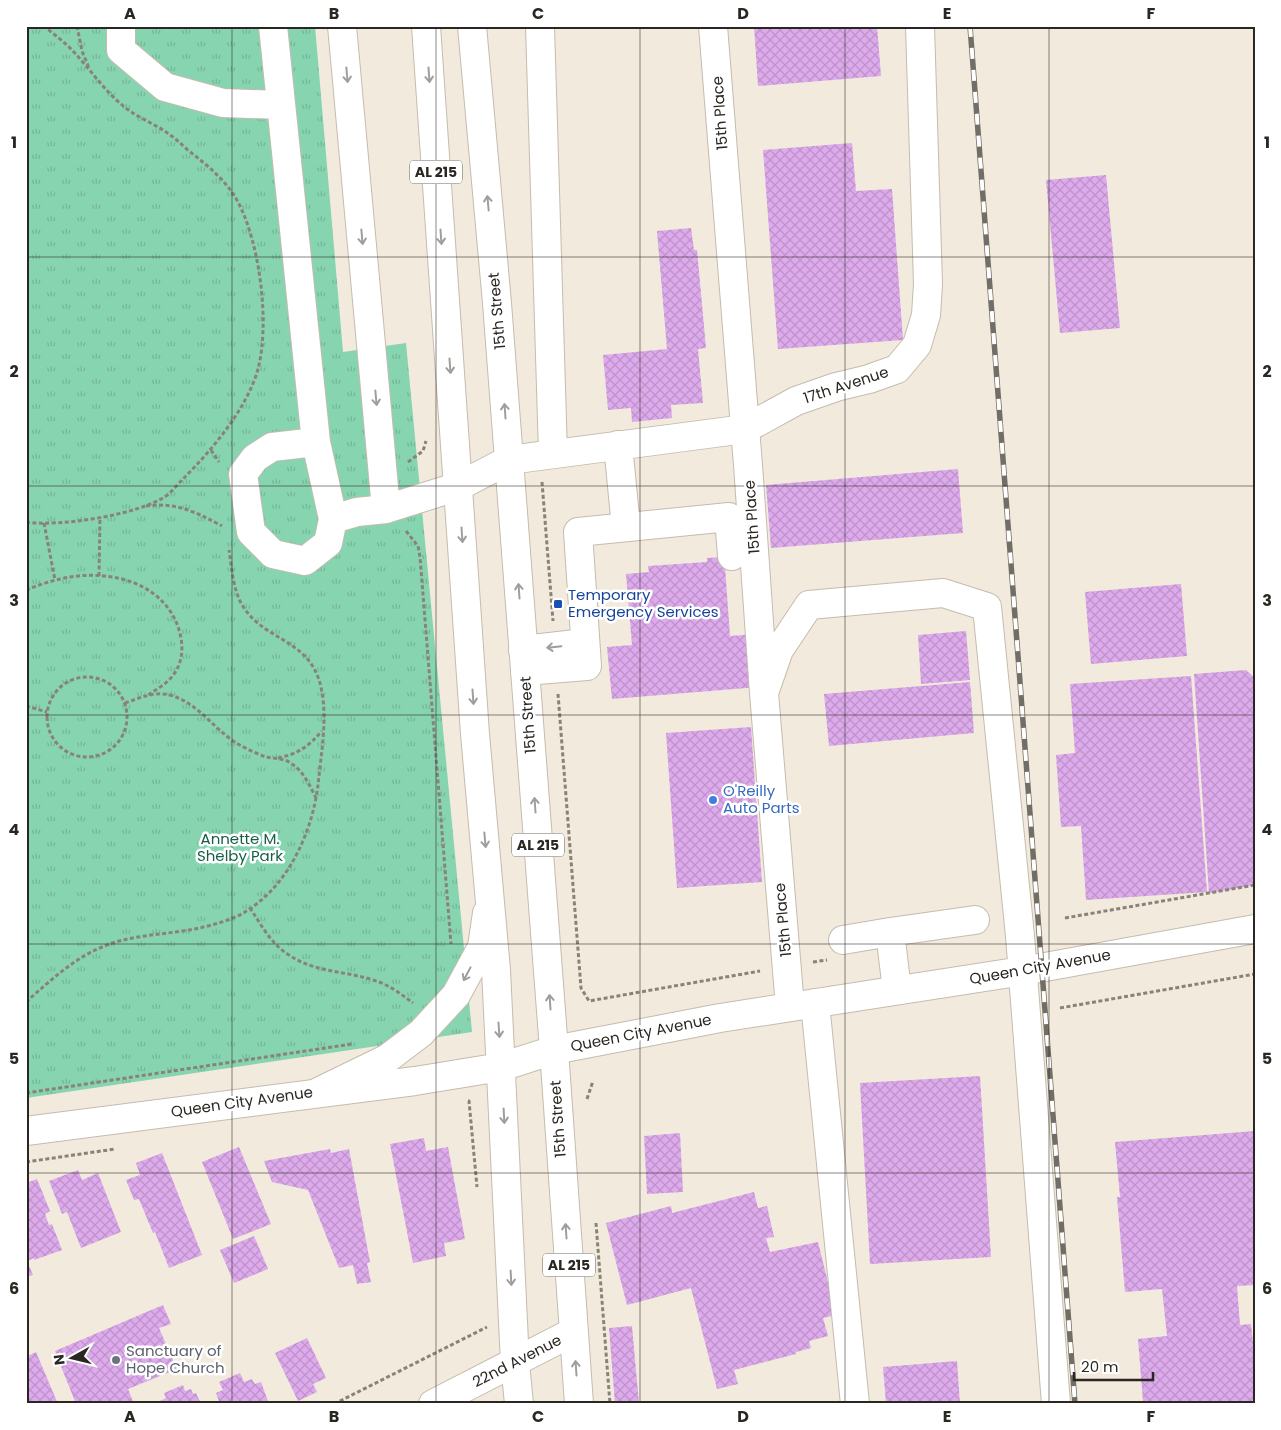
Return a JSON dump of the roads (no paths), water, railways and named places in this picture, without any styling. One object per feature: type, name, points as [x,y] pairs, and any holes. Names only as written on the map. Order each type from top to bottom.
[{"type":"street","points":[[121,26],[122,50],[165,87],[223,103],[281,105]]},
{"type":"street","points":[[273,26],[316,442],[333,520],[328,543],[305,561],[273,554],[251,532],[242,474],[255,458],[272,447],[316,442]]},
{"type":"street","points":[[342,26],[393,506]]},
{"type":"street","name":"AL 215","points":[[426,26],[475,734],[490,894],[518,1404]]},
{"type":"street","name":"15th Street","points":[[472,26],[497,303],[579,1404]]},
{"type":"street","points":[[540,26],[546,455]]},
{"type":"street","name":"15th Place","points":[[713,26],[764,694],[787,967],[802,1005],[854,1404]]},
{"type":"street","name":"17th Avenue","points":[[333,520],[357,512],[393,506],[459,486],[509,460],[745,429],[796,401],[897,368],[917,345],[926,315],[928,284],[920,26]]},
{"type":"street","points":[[618,445],[626,527]]},
{"type":"street","points":[[524,660],[586,655],[578,532],[729,517],[732,556]]},
{"type":"street","points":[[764,694],[779,650],[809,605],[943,593],[988,607],[1023,971],[1056,1404]]},
{"type":"street","points":[[318,1092],[388,1058],[421,1033],[456,995],[482,947],[490,894]]},
{"type":"street","points":[[839,949],[890,932],[975,920]]},
{"type":"street","name":"Queen City Avenue","points":[[26,1131],[501,1067],[554,1050],[720,1018],[1023,971],[1255,930]]},
{"type":"street","points":[[890,932],[897,990]]},
{"type":"street","name":"22nd Avenue","points":[[433,1404],[573,1332]]},
{"type":"railway","points":[[970,26],[1075,1404]]},
{"type":"place","name":"Temporary Emergency Services","points":[[558,604]]},
{"type":"place","name":"O'Reilly Auto Parts","points":[[713,800]]},
{"type":"place","name":"Sanctuary of Hope Church","points":[[116,1360]]},
{"type":"park label","name":"Annette M. Shelby Park","points":[[240,848]]}]
